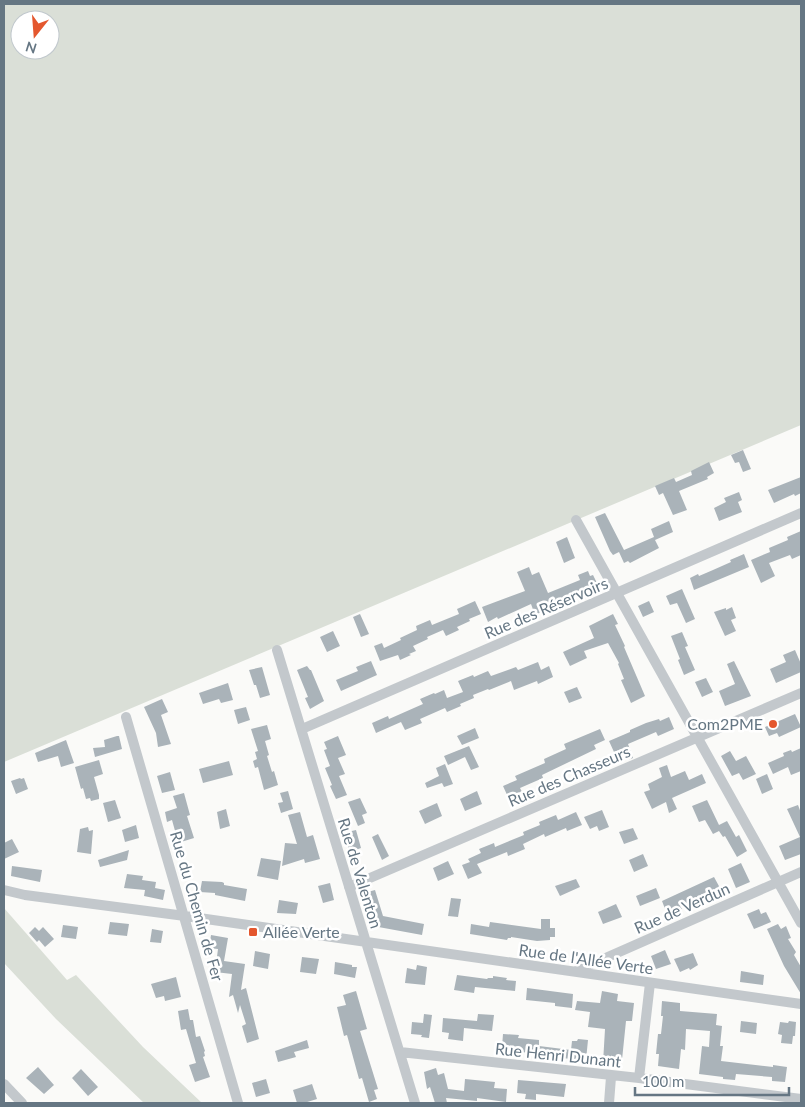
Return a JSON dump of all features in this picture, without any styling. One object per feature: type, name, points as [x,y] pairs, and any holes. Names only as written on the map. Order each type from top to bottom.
[{"type":"street","name":"Rue des Réservoirs","points":[[302,729],[801,513]]},
{"type":"street","points":[[576,520],[801,923]]},
{"type":"street","name":"Rue de Valenton","points":[[277,650],[415,1103]]},
{"type":"street","name":"Rue des Chasseurs","points":[[349,887],[801,693]]},
{"type":"street","name":"Rue du Chemin de Fer","points":[[126,718],[238,1103]]},
{"type":"street","name":"Rue de Verdun","points":[[574,972],[801,872]]},
{"type":"street","points":[[4,890],[24,895],[185,916],[366,943]]},
{"type":"street","name":"Rue de l'Allée Verte","points":[[366,943],[801,1004]]},
{"type":"street","points":[[639,1078],[650,983]]},
{"type":"street","name":"Rue Henri Dunant","points":[[400,1052],[639,1078],[760,1099],[801,1099]]},
{"type":"street","points":[[609,1103],[611,1076]]},
{"type":"street","points":[[4,1084],[22,1103]]},
{"type":"shaded area","points":[[4,4],[801,4],[801,425],[4,762]]},
{"type":"shaded area","points":[[4,908],[67,980],[76,975],[143,1047],[202,1103],[144,1103],[56,1019],[4,963]]},
{"type":"building","points":[[743,450],[751,469],[743,472],[739,462],[735,463],[731,455]]},
{"type":"building","points":[[709,462],[714,473],[707,477],[708,479],[679,491],[687,510],[673,515],[663,493],[659,495],[655,486],[674,478],[676,482],[692,475],[691,471]]},
{"type":"building","points":[[801,477],[801,493],[774,503],[768,490]]},
{"type":"building","points":[[739,492],[742,500],[738,502],[742,512],[719,521],[714,508],[726,502],[724,498]]},
{"type":"building","points":[[605,513],[624,550],[654,537],[651,529],[669,521],[673,532],[655,540],[659,548],[630,563],[628,561],[624,563],[619,552],[613,555],[610,551],[595,517]]},
{"type":"building","points":[[801,531],[801,555],[792,559],[790,555],[769,563],[775,576],[761,583],[751,560],[770,552],[769,548],[788,540],[787,537]]},
{"type":"building","points":[[567,537],[575,558],[564,563],[556,542]]},
{"type":"building","points":[[744,554],[749,567],[694,590],[690,578],[731,562],[730,560]]},
{"type":"building","points":[[529,567],[532,575],[539,572],[548,593],[580,580],[578,575],[588,571],[590,576],[593,575],[598,585],[535,615],[531,604],[488,622],[482,607],[525,591],[517,572]]},
{"type":"building","points":[[682,589],[695,619],[686,623],[677,603],[670,605],[666,596]]},
{"type":"building","points":[[475,601],[481,614],[457,627],[459,630],[446,636],[443,630],[427,637],[428,639],[413,646],[416,651],[400,660],[398,655],[380,661],[374,646],[382,643],[384,648],[417,630],[416,626],[430,620],[432,625],[459,614],[457,609]]},
{"type":"building","points":[[649,601],[654,612],[643,617],[638,606]]},
{"type":"building","points":[[732,607],[736,618],[731,620],[736,631],[725,636],[714,612]]},
{"type":"building","points":[[360,614],[369,634],[361,637],[353,617]]},
{"type":"building","points":[[613,614],[618,624],[615,625],[645,696],[631,703],[621,680],[624,679],[619,663],[608,643],[584,651],[587,658],[570,666],[563,652],[594,638],[589,626]]},
{"type":"building","points":[[333,631],[340,646],[327,652],[320,637]]},
{"type":"building","points":[[682,632],[688,646],[685,647],[695,670],[684,675],[671,636]]},
{"type":"building","points":[[795,650],[801,664],[801,672],[776,683],[770,669],[786,662],[783,655]]},
{"type":"building","points":[[371,661],[377,675],[341,691],[336,680],[358,671],[356,667]]},
{"type":"building","points":[[734,661],[751,696],[725,706],[719,691],[735,684],[727,664]]},
{"type":"building","points":[[538,662],[541,670],[549,666],[553,677],[538,684],[537,681],[514,690],[511,681],[473,695],[474,698],[447,712],[445,708],[420,719],[422,723],[405,730],[401,722],[376,733],[372,723],[388,716],[389,719],[423,704],[420,699],[444,690],[447,698],[463,692],[458,681],[488,671],[491,676],[516,667],[518,670]]},
{"type":"building","points":[[307,666],[311,670],[324,701],[310,709],[305,698],[308,697],[297,670]]},
{"type":"building","points":[[262,667],[270,695],[260,698],[249,670]]},
{"type":"building","points":[[706,678],[713,692],[702,697],[695,682]]},
{"type":"building","points":[[228,683],[233,700],[221,703],[219,699],[203,704],[199,693]]},
{"type":"building","points":[[577,687],[582,698],[569,703],[564,692]]},
{"type":"building","points":[[162,699],[168,712],[161,715],[171,744],[158,747],[156,733],[144,707]]},
{"type":"building","points":[[246,707],[250,720],[238,724],[234,710]]},
{"type":"building","points":[[795,714],[801,727],[779,737],[777,733],[769,736],[765,727]]},
{"type":"building","points":[[669,717],[674,729],[658,736],[656,732],[628,744],[633,758],[628,760],[622,749],[614,752],[609,741],[646,723],[659,719],[660,721]]},
{"type":"building","points":[[267,725],[271,739],[265,741],[269,755],[267,756],[278,785],[264,790],[258,767],[255,768],[253,761],[257,759],[255,752],[258,751],[251,729]]},
{"type":"building","points":[[475,728],[479,738],[462,745],[457,736]]},
{"type":"building","points":[[600,729],[605,740],[594,745],[596,749],[542,775],[543,778],[520,788],[522,792],[508,797],[503,786],[517,780],[515,776],[545,763],[544,759],[566,749],[564,744]]},
{"type":"building","points":[[119,736],[122,749],[95,757],[93,748],[105,747],[104,740]]},
{"type":"building","points":[[338,736],[346,755],[338,758],[345,774],[339,776],[347,795],[336,799],[325,768],[330,766],[324,750],[327,749],[324,742]]},
{"type":"building","points":[[66,740],[74,763],[61,767],[58,756],[38,762],[35,753]]},
{"type":"building","points":[[469,746],[479,767],[471,770],[465,757],[448,765],[444,756]]},
{"type":"building","points":[[801,748],[801,771],[791,775],[788,767],[773,774],[768,763],[784,756],[783,753]]},
{"type":"building","points":[[730,751],[736,761],[746,756],[756,774],[743,780],[739,773],[732,776],[721,756]]},
{"type":"building","points":[[99,760],[103,774],[94,777],[99,799],[91,801],[90,798],[86,799],[83,788],[81,789],[75,767]]},
{"type":"building","points":[[229,761],[233,775],[203,783],[199,769]]},
{"type":"building","points":[[445,764],[453,784],[444,787],[442,783],[427,788],[425,783],[439,776],[436,768]]},
{"type":"building","points":[[667,765],[671,777],[685,771],[689,780],[702,774],[706,783],[672,798],[677,809],[669,813],[666,802],[652,809],[644,792],[650,790],[648,784],[662,777],[659,768]]},
{"type":"building","points":[[170,772],[175,790],[162,793],[157,776]]},
{"type":"building","points":[[767,774],[773,789],[762,794],[756,779]]},
{"type":"building","points":[[24,778],[28,789],[16,794],[11,781]]},
{"type":"building","points":[[288,791],[293,809],[281,813],[278,803],[283,802],[280,793]]},
{"type":"building","points":[[477,791],[482,804],[465,811],[460,799]]},
{"type":"building","points":[[184,793],[190,815],[187,816],[194,838],[181,842],[180,837],[177,838],[172,820],[167,822],[165,812],[177,808],[173,796]]},
{"type":"building","points":[[360,798],[367,813],[362,815],[365,823],[358,826],[348,802]]},
{"type":"building","points":[[115,800],[121,818],[108,822],[103,803]]},
{"type":"building","points":[[707,800],[719,825],[727,821],[736,837],[739,835],[747,851],[737,857],[725,836],[723,837],[719,831],[713,834],[705,820],[699,822],[692,806]]},
{"type":"building","points":[[437,803],[442,816],[425,824],[419,811]]},
{"type":"building","points":[[798,805],[801,813],[801,854],[785,860],[779,846],[800,837],[787,809]]},
{"type":"building","points":[[226,809],[230,826],[220,829],[217,812]]},
{"type":"building","points":[[602,810],[609,827],[599,831],[597,826],[590,829],[584,817]]},
{"type":"building","points":[[300,812],[307,837],[313,835],[320,859],[305,863],[304,859],[282,866],[285,843],[297,844],[288,815]]},
{"type":"building","points":[[576,812],[582,825],[567,831],[566,828],[545,837],[544,834],[523,844],[525,849],[508,856],[507,852],[477,864],[482,873],[468,879],[462,865],[470,862],[468,859],[481,853],[479,849],[494,843],[495,847],[524,835],[523,832],[540,825],[539,822],[556,815],[558,820]]},
{"type":"building","points":[[136,825],[139,838],[125,842],[122,830]]},
{"type":"building","points":[[88,827],[89,831],[93,830],[91,854],[77,852],[80,829]]},
{"type":"building","points":[[633,828],[638,839],[624,844],[619,832]]},
{"type":"building","points":[[356,830],[361,848],[350,852],[343,833]]},
{"type":"building","points":[[378,834],[389,856],[382,860],[372,837]]},
{"type":"building","points":[[12,839],[19,852],[4,859],[4,843]]},
{"type":"building","points":[[129,850],[127,860],[100,867],[98,860]]},
{"type":"building","points":[[643,854],[648,866],[634,872],[629,860]]},
{"type":"building","points":[[261,858],[281,861],[278,880],[257,876]]},
{"type":"building","points":[[448,861],[454,874],[438,881],[433,868]]},
{"type":"building","points":[[741,863],[750,882],[736,888],[728,869]]},
{"type":"building","points":[[12,866],[42,870],[40,882],[11,876]]},
{"type":"building","points":[[127,874],[143,876],[142,880],[156,882],[155,888],[165,890],[163,900],[144,896],[145,890],[124,888]]},
{"type":"building","points":[[714,877],[720,888],[680,906],[682,909],[667,914],[662,901]]},
{"type":"building","points":[[576,879],[580,887],[560,896],[555,886]]},
{"type":"building","points":[[202,881],[222,882],[224,885],[247,889],[245,901],[215,895],[215,893],[200,892]]},
{"type":"building","points":[[330,883],[334,900],[323,903],[318,886]]},
{"type":"building","points":[[656,888],[660,898],[640,906],[636,896]]},
{"type":"building","points":[[375,890],[383,916],[424,924],[422,935],[373,926],[364,893]]},
{"type":"building","points":[[451,898],[461,899],[458,917],[448,916]]},
{"type":"building","points":[[279,900],[298,903],[296,914],[277,913]]},
{"type":"building","points":[[616,904],[622,917],[603,924],[598,912]]},
{"type":"building","points":[[759,909],[761,914],[766,912],[771,922],[754,929],[747,914]]},
{"type":"building","points":[[541,919],[550,919],[550,928],[555,928],[555,937],[550,937],[550,940],[537,941],[511,937],[507,940],[470,934],[471,924],[489,927],[490,922],[541,929]]},
{"type":"building","points":[[110,922],[129,924],[127,936],[108,934]]},
{"type":"building","points":[[778,924],[781,929],[786,926],[791,938],[788,939],[796,952],[794,955],[801,967],[801,994],[784,966],[767,929]]},
{"type":"building","points":[[63,925],[78,927],[76,939],[61,937]]},
{"type":"building","points":[[35,927],[39,931],[43,927],[54,939],[45,947],[39,940],[37,942],[29,933]]},
{"type":"building","points":[[152,929],[163,931],[161,943],[150,942]]},
{"type":"building","points":[[211,935],[228,938],[224,961],[245,964],[241,990],[246,988],[259,1039],[247,1043],[242,1026],[246,1024],[240,1005],[238,1013],[233,995],[229,997],[232,974],[215,972],[218,949],[209,948]]},
{"type":"building","points":[[665,950],[671,964],[656,969],[651,956]]},
{"type":"building","points":[[255,951],[270,954],[268,969],[253,966]]},
{"type":"building","points":[[693,953],[698,965],[690,970],[689,968],[680,972],[674,959]]},
{"type":"building","points":[[302,957],[319,959],[316,974],[300,972]]},
{"type":"building","points":[[335,962],[357,967],[355,978],[334,974]]},
{"type":"building","points":[[417,965],[427,967],[425,985],[405,983],[407,968],[416,970]]},
{"type":"building","points":[[741,971],[764,975],[763,985],[740,982]]},
{"type":"building","points":[[457,975],[487,979],[493,978],[493,976],[507,978],[506,980],[516,981],[515,991],[475,987],[474,993],[454,990]]},
{"type":"building","points":[[176,977],[181,997],[165,1001],[164,996],[156,998],[151,984]]},
{"type":"building","points":[[527,988],[573,994],[572,1008],[555,1006],[555,1003],[526,1000]]},
{"type":"building","points":[[356,991],[367,1029],[360,1031],[378,1089],[374,1090],[377,1099],[369,1102],[362,1078],[359,1079],[347,1035],[344,1036],[337,1007],[346,1005],[343,995]]},
{"type":"building","points":[[602,991],[618,994],[617,1001],[634,1003],[632,1021],[626,1021],[622,1060],[618,1060],[617,1065],[603,1063],[605,1029],[588,1027],[590,1012],[575,1010],[577,1001],[600,1003]]},
{"type":"building","points":[[662,1001],[680,1003],[680,1011],[717,1014],[716,1025],[722,1026],[720,1046],[723,1046],[721,1061],[787,1067],[785,1082],[772,1081],[772,1077],[736,1074],[735,1080],[699,1074],[702,1046],[709,1047],[710,1031],[686,1029],[685,1050],[681,1049],[679,1069],[658,1066],[659,1054],[656,1054],[658,1034],[661,1034]]},
{"type":"building","points":[[188,1009],[190,1020],[193,1020],[196,1037],[200,1036],[205,1051],[205,1056],[203,1057],[210,1077],[195,1082],[189,1065],[196,1063],[186,1029],[181,1030],[178,1011]]},
{"type":"building","points":[[424,1014],[432,1015],[429,1038],[411,1034],[412,1022],[423,1023]]},
{"type":"building","points":[[478,1014],[494,1015],[492,1031],[464,1028],[463,1041],[448,1039],[449,1033],[442,1032],[443,1018],[477,1021]]},
{"type":"building","points":[[741,1021],[757,1023],[756,1034],[740,1032]]},
{"type":"building","points":[[789,1021],[796,1022],[795,1036],[793,1036],[792,1044],[781,1043],[782,1035],[778,1034],[780,1022],[788,1023]]},
{"type":"building","points":[[503,1034],[519,1035],[518,1038],[539,1040],[539,1046],[571,1050],[572,1041],[577,1041],[578,1039],[588,1040],[586,1060],[547,1057],[548,1055],[521,1052],[521,1049],[502,1047]]},
{"type":"building","points":[[307,1040],[309,1048],[294,1052],[296,1057],[278,1062],[275,1051]]},
{"type":"building","points":[[38,1067],[54,1085],[44,1094],[26,1078]]},
{"type":"building","points":[[436,1068],[438,1075],[444,1073],[448,1089],[464,1091],[465,1079],[495,1082],[494,1088],[507,1089],[506,1102],[477,1098],[477,1101],[446,1098],[447,1103],[435,1103],[430,1087],[427,1089],[424,1072]]},
{"type":"building","points":[[81,1069],[98,1087],[88,1096],[72,1078]]},
{"type":"building","points":[[266,1079],[270,1093],[256,1097],[252,1083]]},
{"type":"building","points":[[518,1080],[566,1084],[564,1097],[536,1094],[536,1100],[525,1099],[526,1094],[517,1093]]},
{"type":"building","points":[[312,1084],[317,1099],[297,1103],[293,1090]]},
{"type":"place","name":"Com2PME","points":[[773,724]]},
{"type":"place","name":"Allée Verte","points":[[253,932]]}]
